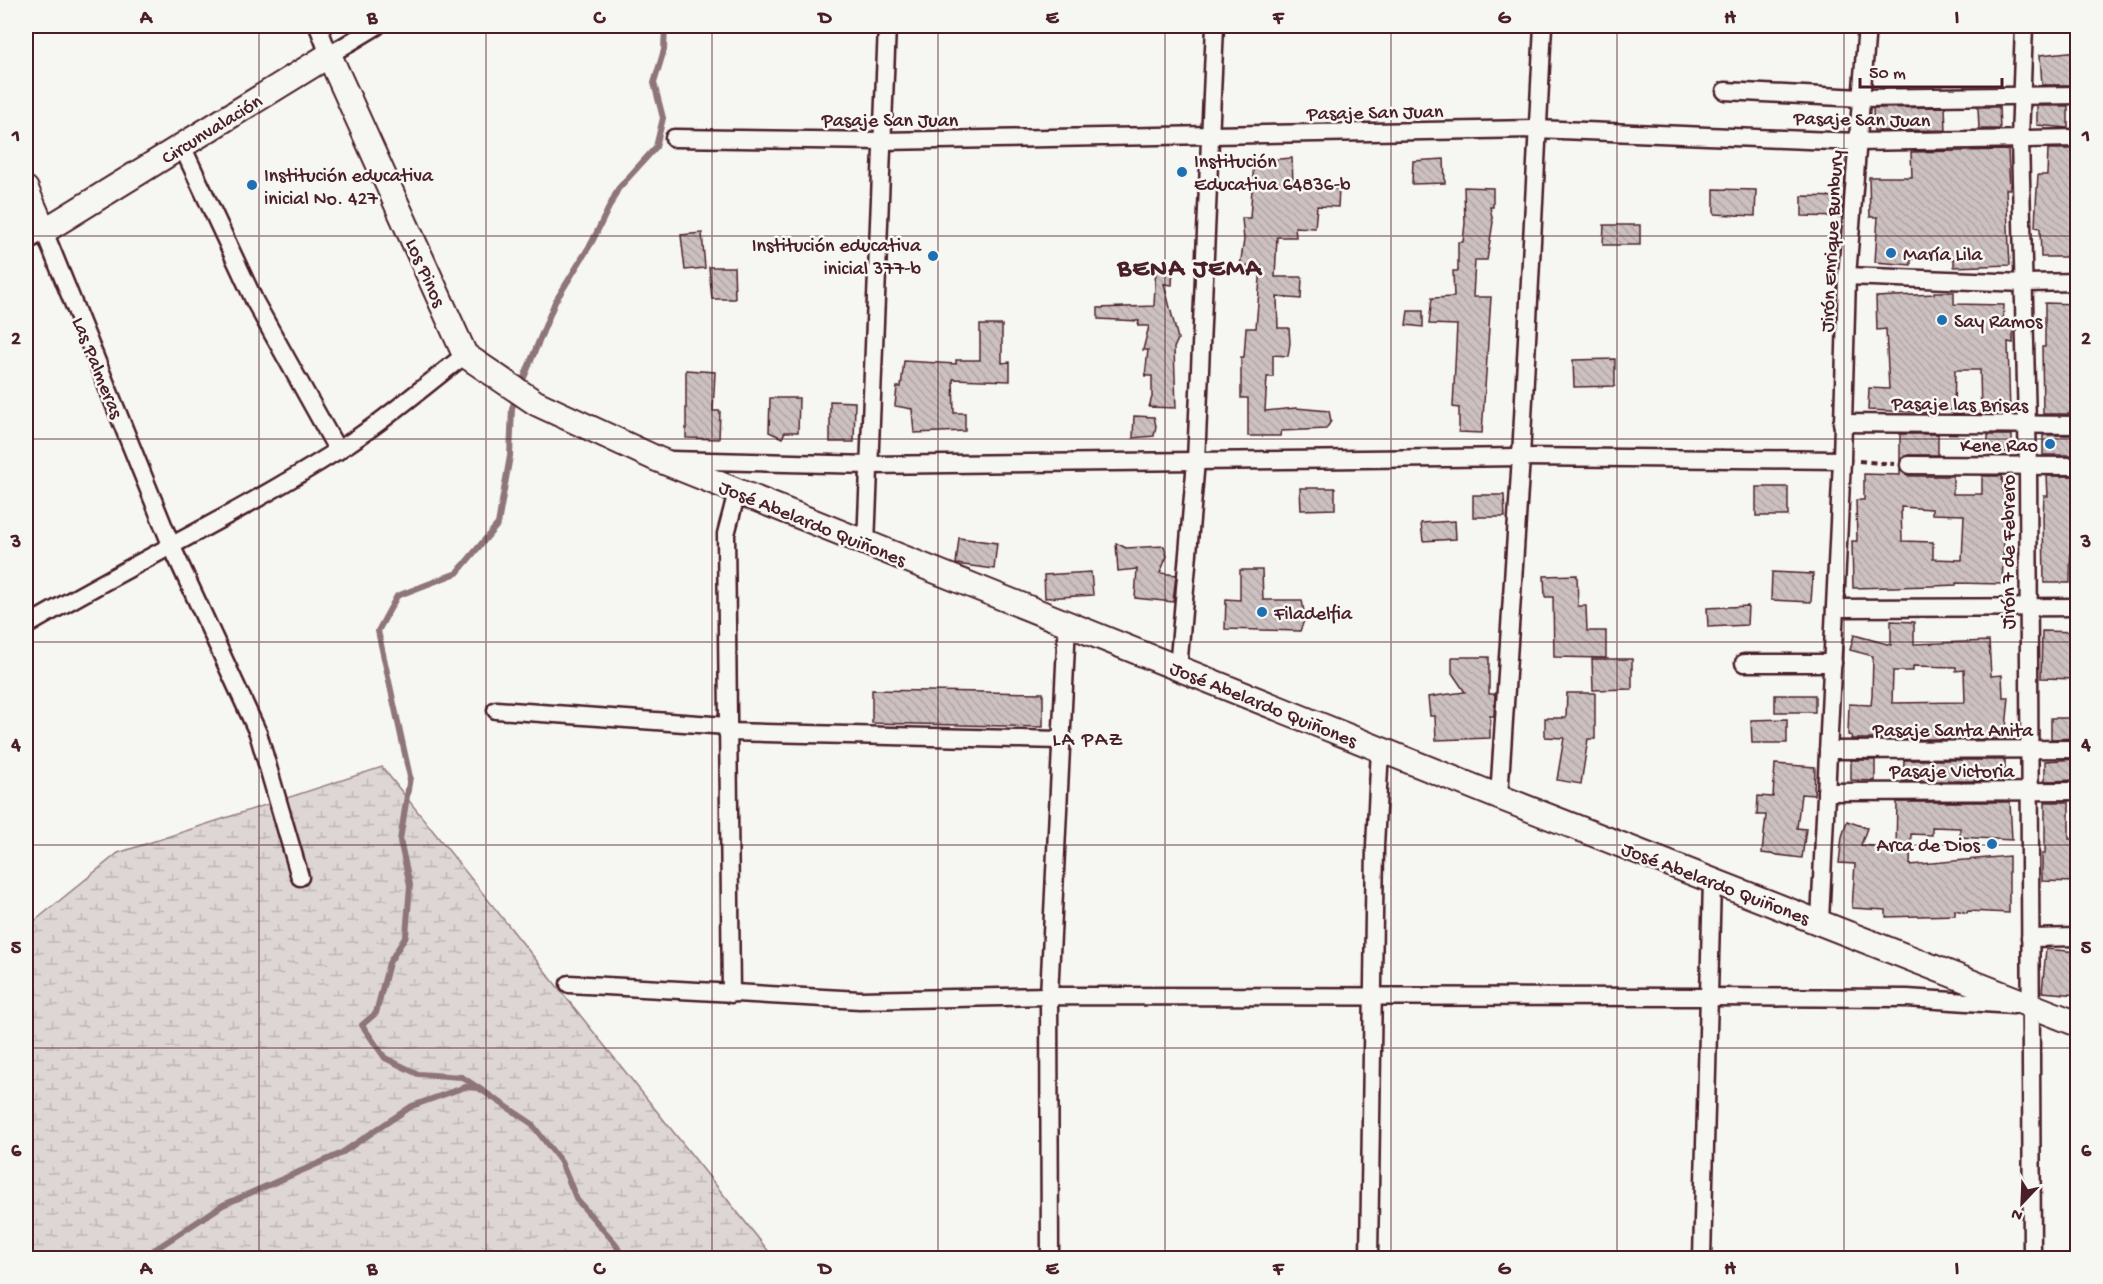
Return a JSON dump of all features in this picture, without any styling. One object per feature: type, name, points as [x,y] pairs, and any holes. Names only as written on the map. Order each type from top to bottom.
[{"type":"street","name":"Los Pinos","points":[[318,26],[329,56],[465,355]]},
{"type":"street","name":"Circunvalación","points":[[35,236],[377,26]]},
{"type":"street","points":[[866,544],[887,26]]},
{"type":"street","points":[[1178,669],[1196,461],[1215,26]]},
{"type":"street","points":[[1499,797],[1521,457],[1543,26]]},
{"type":"street","name":"Jirón Enrique Bunbury","points":[[1820,921],[1842,460],[1847,276],[1867,26]]},
{"type":"street","name":"Jirón 7 de Febrero","points":[[2024,26],[2020,139],[2028,466],[2032,1258]]},
{"type":"street","points":[[1725,92],[1861,98],[2078,95]]},
{"type":"street","name":"Pasaje San Juan","points":[[674,138],[882,141],[1536,129],[1857,142],[2078,138]]},
{"type":"street","points":[[182,146],[255,302],[338,451]]},
{"type":"street","name":"Las Palmeras","points":[[26,189],[35,236],[172,547],[258,733],[300,877]]},
{"type":"street","points":[[1847,276],[2024,283],[2078,282]]},
{"type":"street","points":[[26,626],[83,592],[172,547],[338,451],[465,355]]},
{"type":"street","name":"José Abelardo Quiñones","points":[[465,355],[536,402],[657,459],[1712,882],[1820,921],[2078,1024]]},
{"type":"street","name":"Pasaje las Brisas","points":[[1842,423],[2078,425]]},
{"type":"street","points":[[657,459],[870,465],[1521,457],[1842,460]]},
{"type":"street","points":[[1909,465],[2078,466]]},
{"type":"street","points":[[731,994],[726,534],[737,492]]},
{"type":"street","points":[[1835,608],[2078,607]]},
{"type":"street","points":[[1050,1258],[1049,996],[1067,624]]},
{"type":"street","points":[[1744,663],[1833,663]]},
{"type":"street","points":[[496,710],[727,729],[1060,740]]},
{"type":"street","points":[[1369,1258],[1380,749]]},
{"type":"street","name":"Pasaje Santa Anita","points":[[1828,750],[2078,749]]},
{"type":"street","name":"Pasaje Victoria","points":[[1826,792],[2078,791]]},
{"type":"street","points":[[1702,1258],[1712,882]]},
{"type":"street","points":[[2030,938],[2078,938]]},
{"type":"street","points":[[569,984],[860,1000],[1049,996],[1907,998],[2032,1006]]},
{"type":"path","points":[[1842,460],[1909,465]]},
{"type":"green space","points":[[382,767],[774,1258],[26,1258],[26,928],[118,853]]},
{"type":"building","points":[[2078,51],[2078,85],[2042,85],[2040,55]]},
{"type":"building","points":[[2037,106],[2068,106],[2068,128],[2037,125]]},
{"type":"building","points":[[1945,107],[1946,130],[1874,131],[1873,108]]},
{"type":"building","points":[[1978,107],[1999,107],[2000,129],[1979,129]]},
{"type":"building","points":[[2048,149],[2077,149],[2077,257],[2041,257],[2040,228],[2035,227],[2036,205],[2038,175],[2047,175]]},
{"type":"building","points":[[2008,150],[2010,189],[2006,189],[2010,265],[1954,267],[1954,259],[1911,259],[1911,265],[1875,262],[1878,217],[1870,217],[1869,177],[1912,177],[1911,152]]},
{"type":"building","points":[[1292,158],[1293,184],[1317,186],[1317,189],[1339,189],[1338,207],[1317,206],[1315,228],[1295,227],[1296,237],[1277,237],[1275,277],[1302,277],[1301,299],[1277,297],[1278,328],[1289,328],[1290,343],[1288,356],[1273,355],[1273,377],[1267,377],[1265,411],[1296,408],[1329,411],[1331,421],[1326,429],[1281,431],[1280,436],[1248,436],[1248,398],[1241,398],[1241,357],[1244,357],[1246,328],[1256,328],[1261,266],[1240,266],[1244,240],[1242,218],[1250,218],[1254,161]]},
{"type":"building","points":[[1444,159],[1445,183],[1412,184],[1413,161]]},
{"type":"building","points":[[1464,187],[1493,188],[1493,207],[1490,207],[1493,222],[1487,260],[1475,260],[1473,297],[1491,297],[1482,433],[1459,432],[1459,408],[1453,407],[1457,325],[1429,324],[1432,298],[1454,297],[1453,271],[1458,271],[1458,242],[1463,242],[1465,223]]},
{"type":"building","points":[[1714,189],[1756,190],[1755,216],[1714,214]]},
{"type":"building","points":[[1802,196],[1841,197],[1841,217],[1802,216]]},
{"type":"building","points":[[1604,225],[1640,225],[1640,245],[1603,245]]},
{"type":"building","points":[[702,233],[705,268],[685,270],[681,235]]},
{"type":"building","points":[[1156,266],[1173,268],[1172,285],[1164,284],[1178,339],[1174,348],[1176,408],[1149,407],[1152,397],[1152,376],[1145,376],[1148,350],[1143,350],[1149,326],[1138,326],[1139,321],[1098,319],[1098,308],[1154,306]]},
{"type":"building","points":[[709,267],[734,267],[735,299],[712,299]]},
{"type":"building","points":[[1934,292],[1954,292],[1954,304],[2004,305],[2003,323],[2013,323],[2013,343],[2008,342],[2010,414],[1981,414],[1980,370],[1955,370],[1954,410],[1937,410],[1938,413],[1868,410],[1869,388],[1889,389],[1886,329],[1877,330],[1876,297],[1934,294]]},
{"type":"building","points":[[2045,303],[2076,304],[2078,414],[2043,414],[2042,347],[2045,347]]},
{"type":"building","points":[[1408,311],[1423,311],[1423,327],[1406,325]]},
{"type":"building","points":[[980,325],[1002,325],[1002,363],[1010,362],[1010,381],[953,379],[954,413],[965,413],[965,431],[914,433],[912,409],[895,406],[897,387],[901,387],[904,361],[956,364],[956,360],[980,360]]},
{"type":"building","points":[[1615,359],[1615,386],[1574,387],[1573,360]]},
{"type":"building","points":[[686,370],[715,372],[713,411],[720,411],[719,439],[686,438]]},
{"type":"building","points":[[770,398],[799,398],[798,432],[785,432],[782,438],[769,432]]},
{"type":"building","points":[[830,401],[855,402],[854,442],[830,442]]},
{"type":"building","points":[[1134,416],[1154,417],[1156,426],[1154,436],[1133,438]]},
{"type":"building","points":[[1900,434],[1938,434],[1938,455],[1908,455],[1900,460]]},
{"type":"building","points":[[1988,435],[2012,435],[2012,452],[1988,452]]},
{"type":"building","points":[[2043,435],[2078,435],[2078,455],[2043,455]]},
{"type":"building","points":[[1900,470],[1909,476],[1953,476],[1953,494],[1982,494],[1982,476],[2002,476],[2003,494],[2012,494],[2012,516],[2005,516],[2002,584],[1956,583],[1956,585],[1853,588],[1852,541],[1857,541],[1856,500],[1864,500],[1864,474],[1900,475]],"holes":[[[1901,507],[1932,509],[1932,514],[1964,515],[1962,560],[1933,559],[1933,542],[1902,541]]]},
{"type":"building","points":[[2047,476],[2078,476],[2078,539],[2071,539],[2070,583],[2044,583],[2043,518],[2044,496],[2048,496]]},
{"type":"building","points":[[1756,487],[1788,487],[1788,516],[1756,516]]},
{"type":"building","points":[[1300,488],[1335,488],[1335,509],[1301,510]]},
{"type":"building","points":[[1473,495],[1504,495],[1505,517],[1473,517]]},
{"type":"building","points":[[1455,521],[1456,539],[1423,541],[1421,523]]},
{"type":"building","points":[[959,538],[997,543],[994,569],[956,564]]},
{"type":"building","points":[[1116,543],[1126,548],[1164,546],[1167,556],[1160,573],[1176,575],[1173,602],[1135,598],[1137,569],[1118,571]]},
{"type":"building","points":[[1240,570],[1262,570],[1263,600],[1302,600],[1305,618],[1300,631],[1225,629],[1226,599],[1240,600]]},
{"type":"building","points":[[1091,572],[1093,595],[1045,598],[1044,575]]},
{"type":"building","points":[[1772,572],[1813,574],[1811,602],[1771,600]]},
{"type":"building","points":[[1577,575],[1578,606],[1586,606],[1587,631],[1606,631],[1606,658],[1554,657],[1553,597],[1545,597],[1544,576]]},
{"type":"building","points":[[1748,606],[1747,625],[1708,627],[1707,608]]},
{"type":"building","points":[[1891,621],[1914,622],[1914,644],[1989,641],[1991,676],[2002,675],[2003,697],[2009,697],[2005,739],[1851,739],[1852,736],[1848,735],[1849,704],[1871,705],[1872,696],[1873,656],[1850,650],[1854,635],[1891,645]],"holes":[[[1913,666],[1956,667],[1956,671],[1964,670],[1965,702],[1892,703],[1893,671],[1913,671]]]},
{"type":"building","points":[[2042,631],[2078,632],[2078,679],[2041,678]]},
{"type":"building","points":[[1452,657],[1489,657],[1489,694],[1495,694],[1494,716],[1490,716],[1490,738],[1436,740],[1435,716],[1430,716],[1428,697],[1465,692],[1452,673]]},
{"type":"building","points":[[1592,659],[1632,659],[1632,689],[1593,690]]},
{"type":"building","points":[[872,690],[1043,693],[1043,727],[872,723]]},
{"type":"building","points":[[1567,693],[1595,693],[1595,739],[1588,739],[1581,784],[1557,780],[1564,738],[1545,737],[1545,718],[1566,718]]},
{"type":"building","points":[[1775,695],[1815,695],[1815,712],[1775,712]]},
{"type":"building","points":[[2051,718],[2078,718],[2078,738],[2051,739]]},
{"type":"building","points":[[1787,719],[1787,743],[1752,743],[1751,720]]},
{"type":"building","points":[[2078,759],[2078,780],[2045,781],[2045,761]]},
{"type":"building","points":[[1851,760],[1875,760],[1875,781],[1851,780]]},
{"type":"building","points":[[1904,760],[2005,760],[2005,781],[1903,781]]},
{"type":"building","points":[[1775,764],[1815,767],[1814,795],[1801,794],[1797,828],[1806,829],[1802,858],[1762,853],[1766,815],[1757,815],[1758,796],[1773,797]]},
{"type":"building","points":[[1897,802],[2010,802],[2012,840],[1960,837],[1960,828],[1932,827],[1932,835],[1911,834],[1910,865],[2009,856],[2009,913],[1968,911],[1967,913],[1955,910],[1955,915],[1886,917],[1886,910],[1852,908],[1855,864],[1839,863],[1842,837],[1847,821],[1867,828],[1861,845],[1896,848]]},
{"type":"building","points":[[2045,802],[2069,802],[2069,839],[2077,839],[2076,882],[2042,881],[2042,854],[2045,854]]},
{"type":"building","points":[[2046,949],[2078,952],[2078,995],[2042,992]]},
{"type":"waterway","points":[[521,385],[555,302],[592,242],[618,189],[656,147],[663,118],[654,83],[664,50],[665,26]]},
{"type":"waterway","points":[[516,398],[512,408],[510,456],[498,524],[457,573],[397,596],[378,631],[410,777],[400,840],[410,885],[406,936],[389,963],[376,1013],[362,1025],[385,1058],[418,1074],[462,1077],[531,1123],[561,1162],[577,1200],[615,1243],[623,1258]]},
{"type":"waterway","points":[[142,1258],[223,1205],[340,1154],[412,1106],[465,1087],[478,1088]]},
{"type":"place","name":"Institución Educativa 64836-b","points":[[1182,172]]},
{"type":"place","name":"Institución educativa inicial No. 427","points":[[252,185]]},
{"type":"place","name":"María Lila","points":[[1891,253]]},
{"type":"place","name":"Institución educativa inicial 377-b","points":[[933,256]]},
{"type":"place","name":"Say Ramos","points":[[1942,320]]},
{"type":"place","name":"Kene Rao","points":[[2050,444]]},
{"type":"place","name":"Filadelfia","points":[[1262,612]]},
{"type":"place","name":"Arca de Dios","points":[[1992,844]]},
{"type":"district","name":"BENA JEMA","points":[[1190,266]]},
{"type":"district","name":"LA PAZ","points":[[1088,738]]}]
